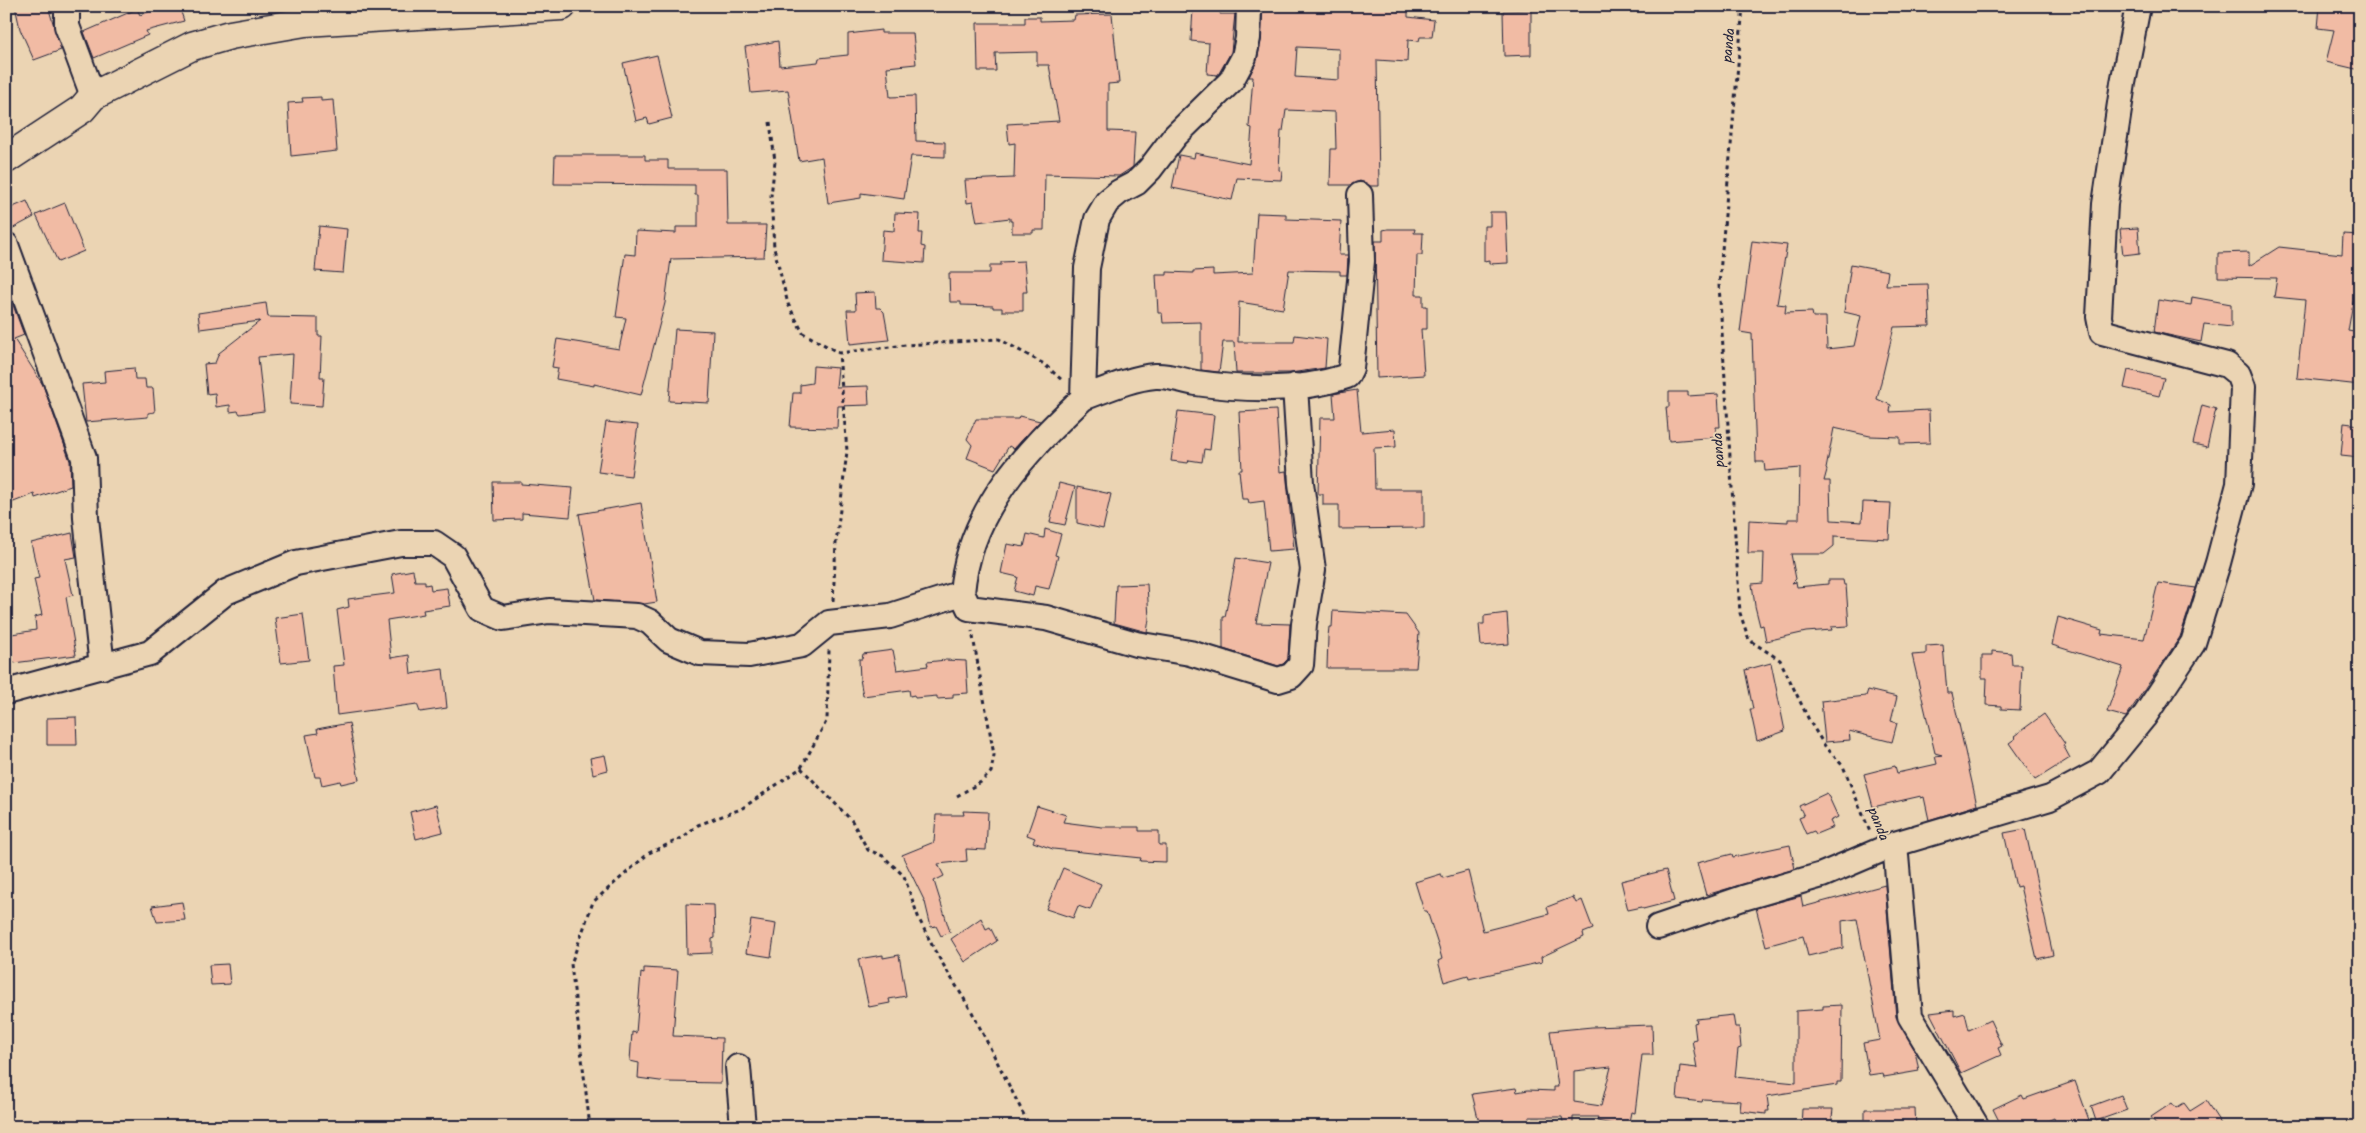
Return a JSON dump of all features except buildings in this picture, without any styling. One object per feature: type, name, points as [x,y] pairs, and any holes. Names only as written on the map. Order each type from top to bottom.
[{"type":"main road","points":[[6,159],[82,108],[93,96],[192,46],[230,35],[305,22],[562,6]]},
{"type":"street","points":[[67,6],[67,26],[93,96]]},
{"type":"street","points":[[1083,398],[1087,268],[1097,218],[1107,202],[1119,192],[1136,183],[1150,169],[1175,136],[1231,81],[1244,57],[1248,38],[1249,6]]},
{"type":"street","points":[[1658,927],[1743,898],[1822,875],[1886,848],[2050,798],[2098,772],[2144,717],[2193,644],[2218,564],[2239,484],[2243,388],[2238,374],[2227,365],[2102,332],[2099,317],[2105,204],[2123,83],[2138,6]]},
{"type":"street","points":[[965,600],[964,571],[983,517],[1009,475],[1042,438],[1083,398],[1154,376],[1169,376],[1195,383],[1237,387],[1295,386],[1347,376],[1351,368],[1362,261],[1360,195]]},
{"type":"street","points":[[6,245],[84,458],[86,518],[102,667]]},
{"type":"street","points":[[6,692],[150,653],[226,592],[296,563],[400,543],[434,543],[453,556],[482,608],[503,618],[549,611],[637,616],[650,622],[669,640],[700,653],[749,655],[802,645],[829,623],[890,616],[965,600],[1046,618],[1136,644],[1190,653],[1278,680],[1291,676],[1301,664],[1304,624],[1313,570],[1301,483],[1295,386]]},
{"type":"street","points":[[1886,848],[1910,1016],[1977,1127]]},
{"type":"street","points":[[738,1067],[743,1127]]},
{"type":"path","name":"panda","points":[[1743,6],[1719,285],[1740,613],[1749,640],[1780,660],[1810,722],[1825,746],[1843,766],[1886,848]]},
{"type":"path","points":[[770,122],[775,161],[771,196],[774,248],[788,304],[803,333],[839,353],[915,344],[999,339],[1044,364],[1083,398]]},
{"type":"path","points":[[590,1127],[571,964],[593,902],[649,853],[682,838],[698,825],[741,809],[801,768],[827,720],[829,623],[847,452],[839,353]]},
{"type":"path","points":[[957,796],[981,782],[992,772],[994,755],[965,600]]},
{"type":"path","points":[[801,768],[852,821],[868,850],[883,856],[904,876],[919,919],[935,951],[972,1012],[1030,1127]]}]
